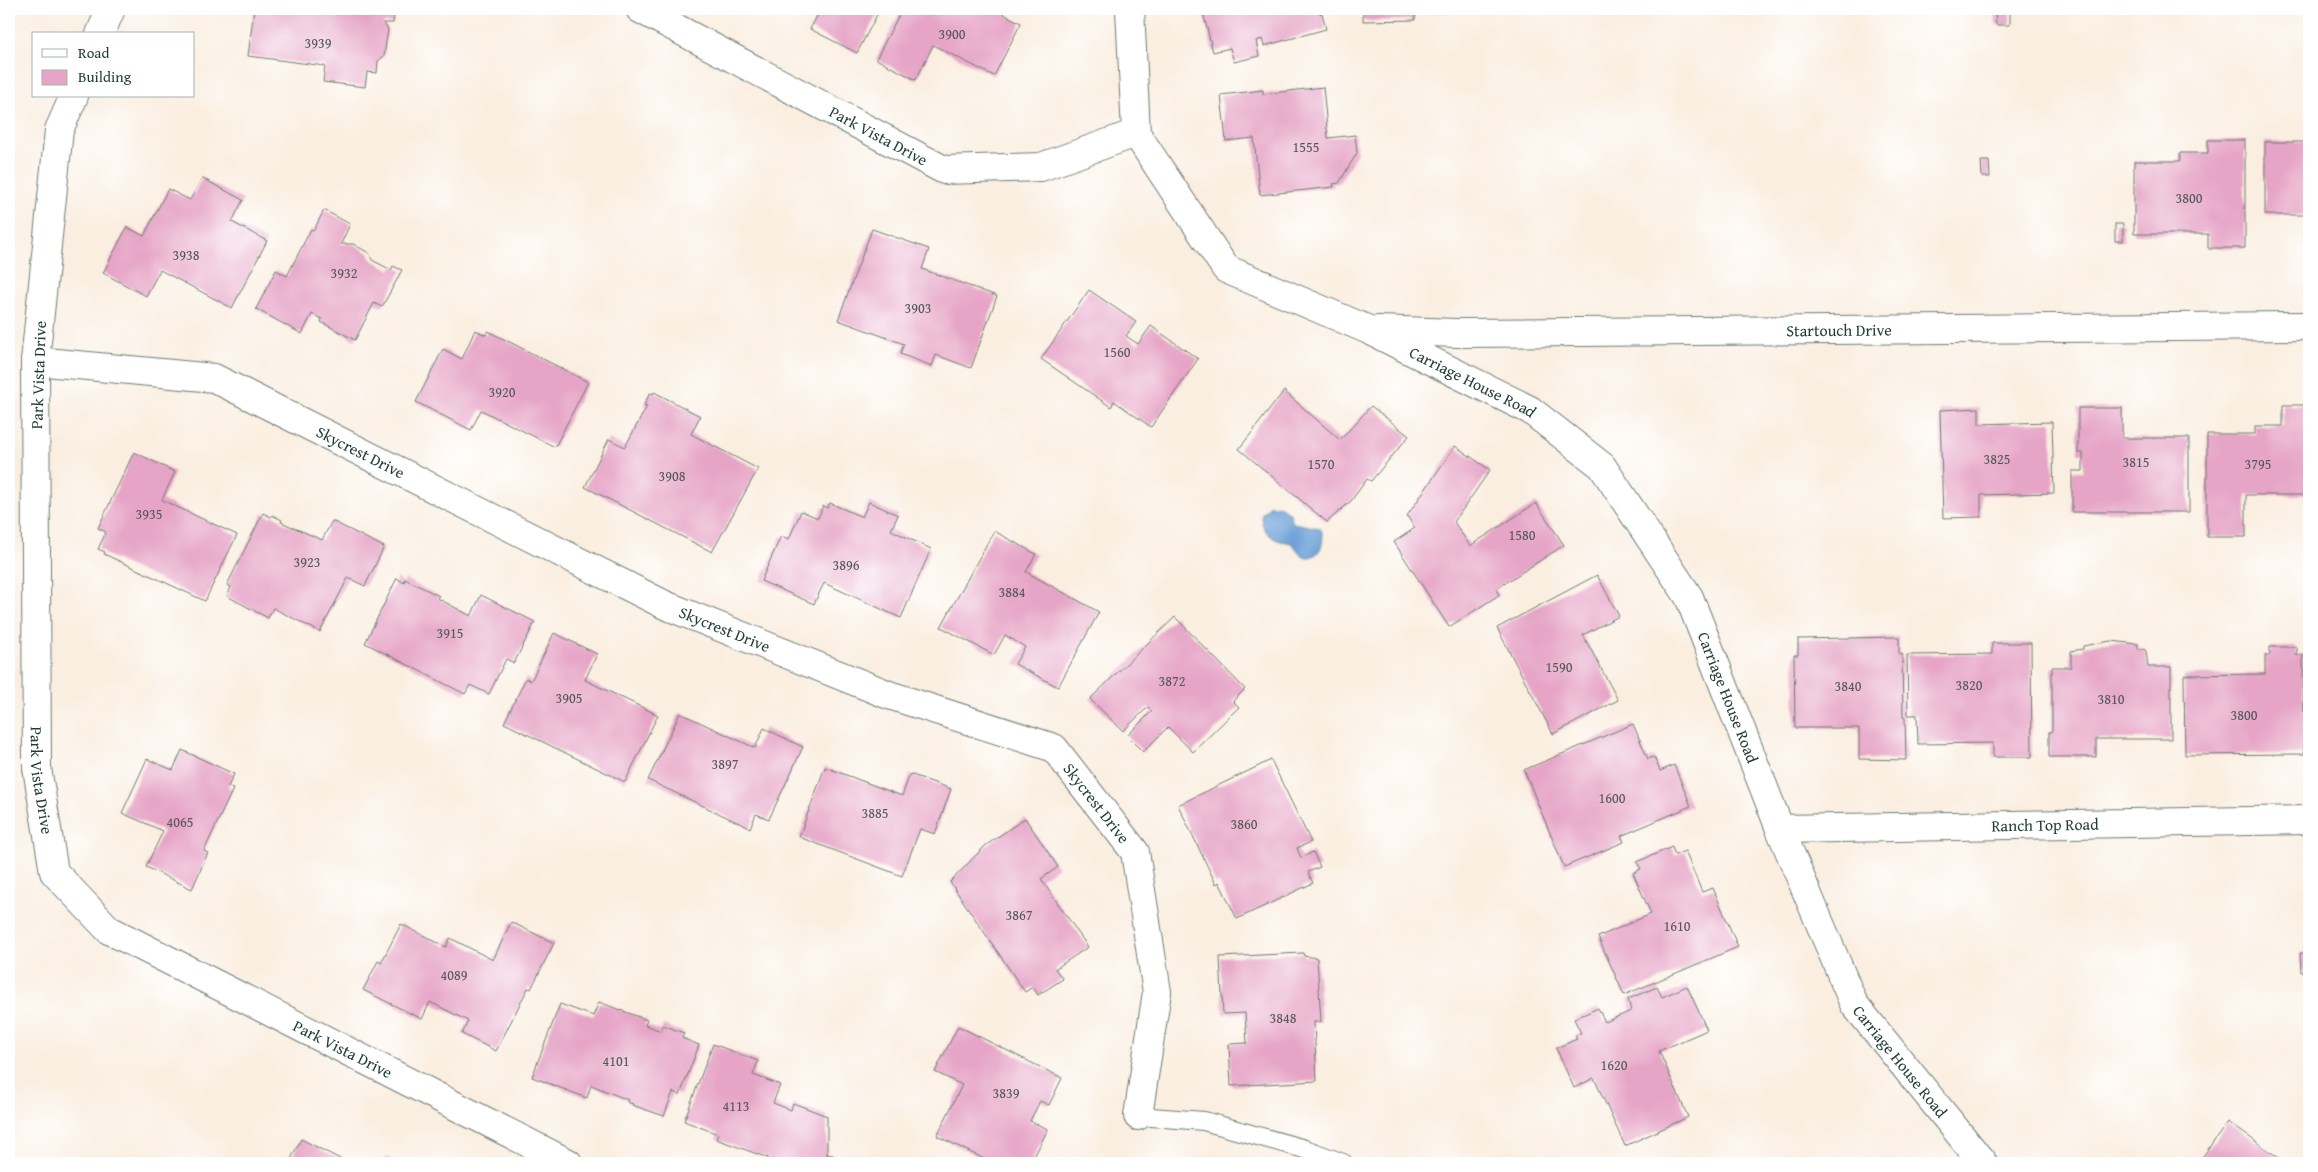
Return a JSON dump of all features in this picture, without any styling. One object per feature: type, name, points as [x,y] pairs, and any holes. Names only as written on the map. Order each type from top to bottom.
[{"type":"street","points":[[101,32],[111,9]]},
{"type":"street","name":"Park Vista Drive","points":[[640,9],[944,170],[1041,167],[1136,132]]},
{"type":"street","points":[[1130,9],[1136,132]]},
{"type":"street","name":"Park Vista Drive","points":[[73,98],[60,130],[36,361],[36,768],[54,872],[109,930],[568,1163]]},
{"type":"street","name":"Carriage House Road","points":[[1136,132],[1226,269],[1369,330],[1530,410],[1602,466],[1689,597],[1780,829],[1854,1004],[1983,1163]]},
{"type":"street","name":"Startouch Drive","points":[[1369,330],[1456,333],[2309,326]]},
{"type":"street","name":"Skycrest Drive","points":[[36,361],[214,378],[666,605],[889,695],[1054,748],[1135,852],[1156,992],[1138,1116]]},
{"type":"street","name":"Ranch Top Road","points":[[1780,829],[2309,820]]},
{"type":"lane","points":[[1138,1116],[1204,1121],[1308,1150],[1343,1163]]},
{"type":"water","points":[[1278,505],[1290,513],[1293,523],[1320,528],[1323,536],[1322,546],[1313,556],[1303,556],[1291,543],[1277,540],[1266,531],[1262,524],[1262,513],[1269,506]]},
{"type":"building","points":[[254,9],[395,9],[393,23],[383,23],[388,29],[384,56],[378,61],[377,73],[367,72],[365,87],[323,82],[325,66],[248,56]]},
{"type":"building","points":[[821,9],[880,9],[857,53],[810,29]]},
{"type":"building","points":[[902,9],[994,9],[1021,23],[994,76],[933,45],[916,80],[876,59]]},
{"type":"building","points":[[1202,9],[1319,9],[1320,14],[1322,13],[1326,29],[1264,46],[1262,39],[1256,41],[1259,56],[1234,62],[1230,48],[1213,52]]},
{"type":"building","points":[[1363,9],[1454,9],[1454,12],[1415,13],[1415,20],[1363,21]]},
{"type":"building","points":[[1995,9],[2010,9],[2010,25],[1996,25]]},
{"type":"building","points":[[1323,87],[1328,138],[1355,135],[1357,153],[1339,183],[1333,184],[1334,187],[1260,195],[1254,138],[1226,141],[1221,95],[1263,90],[1263,94]]},
{"type":"building","points":[[2208,140],[2245,140],[2245,248],[2208,248],[2208,234],[2134,234],[2134,161],[2180,161],[2180,153],[2208,153]]},
{"type":"building","points":[[2265,142],[2309,142],[2309,215],[2265,215]]},
{"type":"building","points":[[1981,161],[1989,161],[1990,177],[1982,177]]},
{"type":"building","points":[[202,178],[243,200],[232,222],[267,241],[232,308],[160,270],[146,296],[103,273],[127,227],[144,236],[168,189],[190,200]]},
{"type":"building","points":[[324,210],[350,224],[341,244],[353,244],[369,253],[372,260],[391,270],[393,266],[402,270],[382,307],[374,303],[355,340],[321,322],[322,319],[312,314],[302,334],[256,309],[276,270],[287,276],[311,229],[314,230]]},
{"type":"building","points":[[2115,224],[2123,224],[2123,241],[2115,241]]},
{"type":"building","points":[[872,229],[929,249],[922,269],[997,296],[971,368],[936,355],[932,366],[900,354],[904,344],[838,320]]},
{"type":"building","points":[[1089,290],[1136,322],[1126,336],[1138,344],[1151,326],[1198,359],[1151,427],[1114,401],[1111,407],[1041,359]]},
{"type":"building","points":[[475,330],[486,335],[488,331],[588,382],[555,447],[481,410],[471,430],[416,402],[443,349],[462,359]]},
{"type":"building","points":[[1284,391],[1340,440],[1371,406],[1409,436],[1371,481],[1367,479],[1351,501],[1327,522],[1239,449]]},
{"type":"building","points":[[654,392],[700,416],[691,434],[758,469],[712,552],[585,487],[609,439],[625,447],[647,406],[644,405],[650,393],[653,394]]},
{"type":"building","points":[[2283,405],[2309,405],[2309,495],[2246,495],[2246,537],[2207,537],[2207,434],[2255,434],[2255,426],[2283,426]]},
{"type":"building","points":[[1979,408],[1979,424],[2052,422],[2054,493],[1981,495],[1981,517],[1943,518],[1940,410]]},
{"type":"building","points":[[2078,408],[2122,408],[2122,438],[2189,438],[2189,512],[2072,512],[2072,471],[2083,471],[2083,453],[2078,453]]},
{"type":"building","points":[[1455,446],[1490,470],[1454,522],[1470,546],[1536,503],[1564,545],[1496,589],[1499,595],[1449,627],[1394,542],[1415,528],[1407,516]]},
{"type":"building","points":[[134,452],[175,472],[162,500],[237,535],[205,601],[104,554],[105,552],[98,549],[106,532],[98,528]]},
{"type":"building","points":[[869,502],[898,515],[891,530],[931,549],[901,618],[824,583],[814,604],[761,581],[781,536],[789,539],[801,511],[818,518],[823,506],[827,508],[830,503],[862,517]]},
{"type":"building","points":[[263,513],[271,517],[272,515],[282,520],[281,522],[322,540],[332,521],[384,547],[365,586],[348,578],[320,632],[273,608],[268,618],[227,596],[231,587],[227,585]]},
{"type":"building","points":[[994,531],[1036,554],[1026,572],[1099,612],[1058,687],[1015,664],[1025,647],[1005,635],[994,655],[941,627]]},
{"type":"building","points":[[1597,575],[1619,616],[1583,635],[1618,700],[1553,734],[1497,628]]},
{"type":"building","points":[[397,578],[404,583],[405,579],[439,596],[437,598],[471,616],[481,595],[535,622],[514,663],[506,659],[489,694],[470,685],[465,694],[365,643]]},
{"type":"building","points":[[1175,617],[1245,689],[1233,701],[1239,707],[1193,752],[1168,727],[1143,752],[1127,736],[1152,711],[1148,707],[1123,731],[1090,699]]},
{"type":"building","points":[[554,633],[597,654],[585,680],[658,715],[625,782],[504,723],[526,678],[531,681]]},
{"type":"building","points":[[1899,637],[1899,654],[1902,654],[1906,760],[1859,759],[1859,728],[1795,728],[1794,655],[1798,655],[1798,639]]},
{"type":"building","points":[[2111,641],[2138,644],[2138,649],[2146,651],[2148,667],[2171,667],[2171,739],[2096,739],[2096,757],[2049,757],[2049,732],[2052,732],[2052,667],[2071,667],[2071,651],[2083,649],[2083,646]]},
{"type":"building","points":[[1992,643],[2031,643],[2032,757],[1993,757],[1993,743],[1918,744],[1917,715],[1908,715],[1907,655],[1992,654]]},
{"type":"building","points":[[2270,647],[2297,647],[2297,655],[2303,655],[2304,754],[2185,755],[2184,675],[2265,674],[2265,655],[2270,655]]},
{"type":"building","points":[[680,713],[755,748],[764,728],[803,747],[769,819],[756,814],[750,828],[648,780]]},
{"type":"building","points":[[1633,724],[1648,759],[1654,757],[1660,771],[1674,765],[1691,806],[1621,836],[1624,842],[1564,867],[1524,770]]},
{"type":"building","points":[[182,750],[234,774],[228,787],[233,789],[204,851],[208,853],[192,889],[146,867],[163,831],[122,813],[147,759],[173,770]]},
{"type":"building","points":[[1271,760],[1311,842],[1297,848],[1301,858],[1313,852],[1320,867],[1308,872],[1313,883],[1237,919],[1219,882],[1216,884],[1178,805]]},
{"type":"building","points":[[825,767],[902,796],[910,774],[951,789],[935,834],[920,829],[902,876],[799,837]]},
{"type":"building","points":[[1025,818],[1058,867],[1041,879],[1088,947],[1055,969],[1063,979],[1038,995],[1033,987],[1025,992],[950,882],[985,846]]},
{"type":"building","points":[[1672,847],[1675,855],[1685,851],[1702,892],[1713,888],[1738,947],[1624,995],[1598,937],[1651,914],[1633,873],[1641,869],[1637,862]]},
{"type":"building","points":[[2306,899],[2309,899],[2309,999],[2307,999],[2306,972],[2301,972],[2300,953],[2306,953]]},
{"type":"building","points":[[511,922],[554,943],[531,989],[528,988],[496,1051],[462,1034],[468,1021],[430,1002],[422,1019],[363,990],[378,961],[381,963],[401,924],[446,947],[450,938],[493,960]]},
{"type":"building","points":[[1303,953],[1304,956],[1317,958],[1321,1022],[1314,1022],[1317,1081],[1231,1086],[1229,1044],[1247,1043],[1245,1013],[1223,1014],[1220,957]]},
{"type":"building","points":[[1687,986],[1707,1030],[1659,1051],[1688,1117],[1625,1146],[1594,1078],[1574,1088],[1556,1048],[1577,1039],[1575,1036],[1581,1033],[1574,1019],[1598,1008],[1605,1022],[1631,1011],[1628,999],[1657,987],[1662,997]]},
{"type":"building","points":[[599,1002],[647,1020],[645,1025],[661,1031],[663,1025],[684,1033],[682,1038],[699,1045],[680,1095],[673,1092],[664,1116],[632,1105],[627,1102],[628,1100],[591,1085],[587,1098],[532,1077],[560,1004],[593,1016]]},
{"type":"building","points":[[958,1026],[1062,1078],[1049,1105],[1040,1101],[1030,1121],[1048,1129],[1031,1163],[981,1163],[984,1159],[937,1136],[962,1085],[935,1072]]},
{"type":"building","points":[[713,1044],[758,1061],[753,1075],[780,1085],[773,1103],[791,1110],[793,1103],[827,1116],[827,1155],[833,1155],[833,1163],[768,1163],[768,1158],[716,1139],[718,1134],[684,1121]]},
{"type":"building","points":[[2228,1122],[2286,1163],[2198,1163]]},
{"type":"building","points":[[301,1139],[348,1163],[289,1163]]},
{"type":"building","points":[[387,1157],[399,1163],[383,1163]]}]
